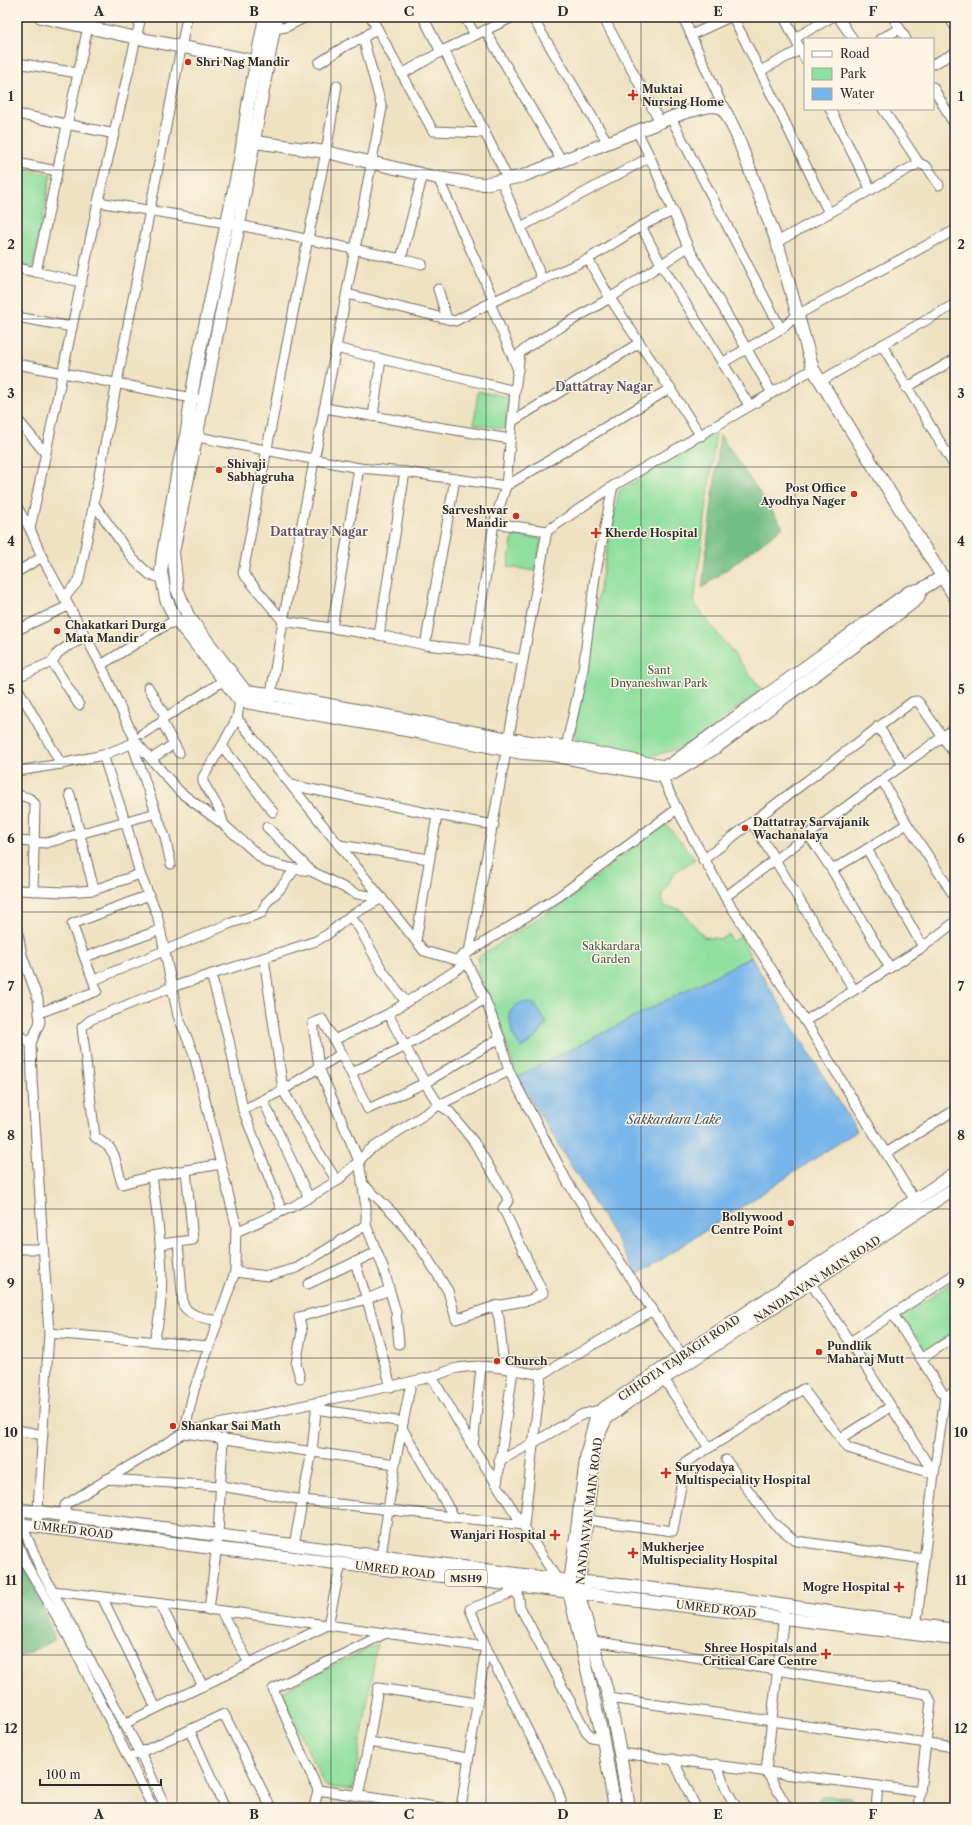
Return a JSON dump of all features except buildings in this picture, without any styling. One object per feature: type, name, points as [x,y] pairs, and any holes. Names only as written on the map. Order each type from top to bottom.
[{"type":"main road","points":[[41,17],[89,22],[137,38],[262,62]]},
{"type":"main road","points":[[242,696],[188,616],[178,589],[173,552],[198,437],[239,225],[249,141],[262,62],[265,17]]},
{"type":"main road","points":[[262,62],[274,29],[276,17]]},
{"type":"main road","points":[[249,141],[326,152],[438,178],[484,184],[523,176],[665,120],[710,106],[722,107],[736,133],[776,242],[813,369],[949,581],[955,597]]},
{"type":"main road","points":[[249,141],[227,223],[190,398],[187,431],[179,464],[162,554],[162,578],[166,599],[176,622],[188,634],[223,681],[242,696],[267,707],[406,730],[508,744],[566,747],[606,761]]},
{"type":"main road","points":[[242,696],[271,694],[508,744],[522,753],[606,761],[661,771],[784,690],[909,592],[949,581]]},
{"type":"main road","name":"CHHOTA TAJBAGH ROAD","points":[[602,1409],[685,1360],[808,1278],[914,1200],[955,1173]]},
{"type":"main road","points":[[921,1210],[955,1188]]},
{"type":"main road","name":"NANDANVAN MAIN ROAD","points":[[808,1278],[921,1210]]},
{"type":"main road","name":"NANDANVAN MAIN ROAD","points":[[629,1808],[609,1698],[593,1641],[574,1587],[587,1520],[596,1444],[606,1419],[628,1402],[664,1379],[685,1360]]},
{"type":"main road","points":[[602,1409],[596,1417],[587,1452],[574,1587],[615,1808]]},
{"type":"main road","points":[[18,1510],[381,1556],[517,1583]]},
{"type":"main road","points":[[110,1535],[112,1521]]},
{"type":"main road","name":"UMRED ROAD","points":[[20,1524],[517,1583],[556,1584],[785,1612],[916,1630]]},
{"type":"main road","points":[[916,1630],[938,1628],[953,1637]]},
{"type":"main road","points":[[916,1630],[953,1637]]},
{"type":"street","points":[[30,529],[98,202],[141,17]]},
{"type":"street","points":[[17,630],[66,602],[79,580],[187,17]]},
{"type":"street","points":[[274,29],[286,27],[306,17]]},
{"type":"street","points":[[371,17],[433,131],[485,133]]},
{"type":"street","points":[[423,17],[485,133],[542,279]]},
{"type":"street","points":[[465,17],[475,35]]},
{"type":"street","points":[[402,74],[442,51],[511,17]]},
{"type":"street","points":[[532,17],[608,143]]},
{"type":"street","points":[[603,17],[665,120],[781,328]]},
{"type":"street","points":[[683,17],[722,107]]},
{"type":"street","points":[[691,35],[732,17],[829,213]]},
{"type":"street","points":[[784,17],[804,57]]},
{"type":"street","points":[[795,38],[832,17]]},
{"type":"street","points":[[838,17],[852,38]]},
{"type":"street","points":[[893,17],[905,38]]},
{"type":"street","points":[[949,17],[955,27]]},
{"type":"street","points":[[36,272],[89,22]]},
{"type":"street","points":[[318,63],[347,45],[363,38],[377,28]]},
{"type":"street","points":[[882,38],[900,29]]},
{"type":"street","points":[[485,30],[562,161]]},
{"type":"street","points":[[267,707],[271,694],[283,621],[382,108],[363,38]]},
{"type":"street","points":[[760,71],[800,50]]},
{"type":"street","points":[[934,64],[955,53]]},
{"type":"street","points":[[17,63],[78,73]]},
{"type":"street","points":[[337,86],[326,152],[307,240],[243,573],[283,621],[379,635],[425,645],[474,650],[523,660]]},
{"type":"street","points":[[934,89],[955,126]]},
{"type":"street","points":[[831,110],[871,190]]},
{"type":"street","points":[[884,110],[919,163],[927,167],[939,185]]},
{"type":"street","points":[[17,114],[115,134]]},
{"type":"street","points":[[637,131],[650,157],[688,247],[772,393]]},
{"type":"street","points":[[521,227],[650,157]]},
{"type":"street","points":[[17,163],[57,171]]},
{"type":"street","points":[[776,242],[919,163]]},
{"type":"street","points":[[401,259],[423,174]]},
{"type":"street","points":[[438,178],[492,302],[518,370]]},
{"type":"street","points":[[98,202],[239,225],[422,264]]},
{"type":"street","points":[[347,294],[455,321],[492,302],[588,259],[641,226],[673,211]]},
{"type":"street","points":[[641,226],[661,264],[749,405]]},
{"type":"street","points":[[722,363],[781,328],[797,315],[955,230]]},
{"type":"street","points":[[474,650],[494,524],[506,486],[520,353],[529,346],[610,298],[688,247]]},
{"type":"street","points":[[588,259],[610,298],[639,343],[671,388],[701,436]]},
{"type":"street","points":[[17,268],[81,282]]},
{"type":"street","points":[[438,289],[447,319]]},
{"type":"street","points":[[820,381],[955,304]]},
{"type":"street","points":[[17,316],[72,327]]},
{"type":"street","points":[[513,421],[639,343]]},
{"type":"street","points":[[882,345],[906,388],[955,467]]},
{"type":"street","points":[[336,348],[515,391]]},
{"type":"street","points":[[373,416],[381,359]]},
{"type":"street","points":[[906,388],[955,360]]},
{"type":"street","points":[[17,364],[204,400]]},
{"type":"street","points":[[494,524],[547,531],[613,486],[701,436],[749,405],[813,369]]},
{"type":"street","points":[[198,437],[359,468],[405,472],[506,486],[671,388]]},
{"type":"street","points":[[324,408],[510,439]]},
{"type":"street","points":[[17,419],[46,454]]},
{"type":"street","points":[[332,628],[359,468]]},
{"type":"street","points":[[379,635],[405,472]]},
{"type":"street","points":[[425,645],[455,479]]},
{"type":"street","points":[[566,747],[583,670],[595,577],[613,486]]},
{"type":"street","points":[[94,504],[133,560],[150,575],[162,578]]},
{"type":"street","points":[[17,507],[30,529],[42,557],[85,638],[101,664],[137,740],[156,812],[165,837],[171,864]]},
{"type":"street","points":[[547,531],[494,825],[466,957],[485,999],[500,1038],[509,1071],[568,1183],[685,1360]]},
{"type":"street","points":[[17,572],[42,557]]},
{"type":"street","points":[[101,664],[166,625],[188,616]]},
{"type":"street","points":[[17,677],[52,662],[58,653],[66,646],[85,638]]},
{"type":"street","points":[[52,662],[79,705]]},
{"type":"street","points":[[17,771],[103,755],[137,740],[164,720],[223,681]]},
{"type":"street","points":[[17,687],[21,700],[61,764]]},
{"type":"street","points":[[148,687],[179,753]]},
{"type":"street","points":[[224,825],[219,809],[203,782],[203,777],[237,718],[242,696]]},
{"type":"street","points":[[703,860],[878,726],[912,702],[917,701],[955,755]]},
{"type":"street","points":[[237,718],[424,951],[456,960],[466,957]]},
{"type":"street","points":[[878,726],[903,765]]},
{"type":"street","points":[[725,897],[808,834],[955,728]]},
{"type":"street","points":[[137,740],[151,759],[180,792],[224,825],[266,862],[311,871]]},
{"type":"street","points":[[151,759],[174,744]]},
{"type":"street","points":[[222,746],[273,812]]},
{"type":"street","points":[[103,755],[126,822],[140,874],[157,914],[178,1016],[194,1055],[236,1225],[235,1272],[194,1390],[184,1433]]},
{"type":"street","points":[[661,771],[677,809],[703,860],[725,897],[805,1021],[921,1210]]},
{"type":"street","points":[[882,780],[907,824],[955,897]]},
{"type":"street","points":[[290,785],[436,815],[494,825]]},
{"type":"street","points":[[70,794],[94,890]]},
{"type":"street","points":[[17,795],[28,797],[35,804],[33,890]]},
{"type":"street","points":[[334,1040],[388,1014],[406,1002],[466,957],[558,897],[677,809]]},
{"type":"street","points":[[17,841],[46,843],[126,822],[156,812]]},
{"type":"street","points":[[416,941],[436,815]]},
{"type":"street","points":[[752,822],[854,990]]},
{"type":"street","points":[[832,870],[907,824]]},
{"type":"street","points":[[267,827],[311,871],[357,894],[382,898]]},
{"type":"street","points":[[808,834],[832,870],[890,968]]},
{"type":"street","points":[[339,845],[429,858]]},
{"type":"street","points":[[866,849],[923,947]]},
{"type":"street","points":[[94,980],[231,923],[262,913],[266,903],[279,890],[295,869]]},
{"type":"street","points":[[17,890],[66,892],[94,890],[140,874]]},
{"type":"street","points":[[39,1013],[97,992],[94,980],[72,924],[149,895]]},
{"type":"street","points":[[221,1164],[152,1176],[122,1184],[114,1155],[109,1147],[95,1137],[82,1027],[92,1020],[117,1008],[172,987],[316,941],[328,934],[350,916],[382,898]]},
{"type":"street","points":[[350,916],[360,929],[382,970],[406,1002]]},
{"type":"street","points":[[805,1021],[923,947],[955,922]]},
{"type":"street","points":[[17,928],[22,955],[38,999],[40,1022],[31,1044],[32,1080],[49,1333],[37,1525]]},
{"type":"street","points":[[85,957],[160,930]]},
{"type":"street","points":[[264,958],[283,1090],[316,1148],[337,1181]]},
{"type":"street","points":[[211,974],[229,1040],[243,1110],[282,1211]]},
{"type":"street","points":[[351,1074],[406,1046],[485,999]]},
{"type":"street","points":[[362,1183],[396,1216],[421,1248],[448,1291],[456,1320],[495,1306],[530,1300],[543,1292],[503,1208],[508,1201],[506,1195],[474,1142],[449,1111],[439,1105],[425,1083],[388,1014]]},
{"type":"street","points":[[399,1344],[396,1312],[377,1252],[366,1225],[360,1161],[319,1068],[313,1023],[322,1019],[368,1109],[425,1083],[500,1038]]},
{"type":"street","points":[[17,1034],[31,1044]]},
{"type":"street","points":[[243,1110],[283,1090],[341,1054]]},
{"type":"street","points":[[236,1232],[309,1198],[337,1181],[360,1161],[368,1151],[439,1105],[509,1071]]},
{"type":"street","points":[[263,1100],[309,1198]]},
{"type":"street","points":[[886,1153],[955,1110]]},
{"type":"street","points":[[161,1244],[193,1240],[186,1170]]},
{"type":"street","points":[[152,1176],[161,1244],[160,1302],[154,1341]]},
{"type":"street","points":[[235,1272],[268,1276],[297,1268],[366,1225]]},
{"type":"street","points":[[178,1242],[183,1305],[187,1312],[193,1315],[218,1321]]},
{"type":"street","points":[[17,1249],[43,1249]]},
{"type":"street","points":[[308,1284],[377,1252]]},
{"type":"street","points":[[355,1262],[367,1299],[391,1387]]},
{"type":"street","points":[[850,1342],[955,1274]]},
{"type":"street","points":[[808,1278],[934,1474]]},
{"type":"street","points":[[300,1378],[296,1364],[302,1331],[299,1317],[367,1299],[389,1290]]},
{"type":"street","points":[[495,1306],[499,1318],[508,1369],[497,1484]]},
{"type":"street","points":[[62,1529],[65,1516],[65,1505],[184,1433],[317,1406],[411,1383],[458,1368],[481,1367],[542,1374],[653,1310]]},
{"type":"street","points":[[893,1314],[945,1397],[934,1474],[916,1630]]},
{"type":"street","points":[[49,1333],[209,1346]]},
{"type":"street","points":[[921,1359],[955,1337]]},
{"type":"street","points":[[473,1447],[481,1367]]},
{"type":"street","points":[[524,1524],[542,1374]]},
{"type":"street","points":[[432,1377],[473,1447],[524,1524],[556,1584]]},
{"type":"street","points":[[664,1379],[709,1448]]},
{"type":"street","points":[[381,1556],[395,1464],[411,1383]]},
{"type":"street","points":[[587,1520],[673,1531],[685,1463],[803,1389],[848,1448],[934,1474]]},
{"type":"street","points":[[945,1397],[955,1391]]},
{"type":"street","points":[[317,1406],[402,1425],[454,1516]]},
{"type":"street","points":[[294,1545],[312,1451],[317,1406]]},
{"type":"street","points":[[841,1438],[890,1407]]},
{"type":"street","points":[[499,1461],[583,1414],[602,1409]]},
{"type":"street","points":[[17,1430],[43,1434]]},
{"type":"street","points":[[184,1433],[395,1464]]},
{"type":"street","points":[[209,1610],[217,1548],[224,1438]]},
{"type":"street","points":[[726,1460],[772,1522],[796,1541],[924,1558]]},
{"type":"street","points":[[106,1479],[221,1486],[303,1500],[524,1524]]},
{"type":"street","points":[[18,1510],[20,1524],[41,1570],[140,1752],[166,1808]]},
{"type":"street","points":[[17,1542],[26,1564],[68,1636],[154,1808]]},
{"type":"street","points":[[328,1625],[341,1563]]},
{"type":"street","points":[[557,1808],[561,1801],[558,1791],[486,1647],[470,1609],[517,1583],[520,1607],[586,1731],[592,1737],[603,1739]]},
{"type":"street","points":[[53,1591],[221,1611],[486,1647]]},
{"type":"street","points":[[102,1597],[156,1708]]},
{"type":"street","points":[[160,1604],[203,1686]]},
{"type":"street","points":[[221,1611],[249,1663]]},
{"type":"street","points":[[785,1612],[766,1771],[788,1808]]},
{"type":"street","points":[[124,1724],[328,1625]]},
{"type":"street","points":[[938,1628],[955,1627]]},
{"type":"street","points":[[314,1808],[318,1790],[273,1689],[386,1634]]},
{"type":"street","points":[[593,1641],[779,1669],[927,1694],[931,1702],[918,1808]]},
{"type":"street","points":[[461,1808],[486,1647]]},
{"type":"street","points":[[358,1796],[378,1688],[477,1703]]},
{"type":"street","points":[[609,1698],[955,1747]]},
{"type":"street","points":[[130,1758],[224,1714],[271,1808]]},
{"type":"street","points":[[190,1731],[225,1808]]},
{"type":"street","points":[[369,1742],[468,1758]]},
{"type":"street","points":[[620,1753],[716,1764],[920,1792]]},
{"type":"street","points":[[673,1759],[696,1808]]},
{"type":"street","points":[[716,1764],[728,1793],[737,1808]]},
{"type":"street","points":[[876,1808],[878,1786]]},
{"type":"street","points":[[318,1790],[442,1808]]},
{"type":"green space","points":[[17,168],[51,174],[33,267],[17,264]]},
{"type":"green space","points":[[478,391],[509,397],[505,429],[474,424]]},
{"type":"green space","name":"Sant Dnyaneshwar Park","points":[[716,432],[694,603],[762,690],[689,745],[667,752],[647,757],[590,747],[578,743],[574,734],[601,581],[619,491]]},
{"type":"green space","points":[[720,435],[783,527],[702,588]]},
{"type":"green space","points":[[513,535],[541,539],[536,571],[508,567]]},
{"type":"green space","name":"Sakkardara Garden","points":[[664,822],[695,859],[674,873],[662,895],[664,907],[680,909],[704,937],[721,939],[729,935],[732,942],[741,936],[751,957],[517,1077],[501,1027],[478,972],[478,957],[574,895]]},
{"type":"green space","points":[[955,1281],[955,1332],[925,1351],[901,1317]]},
{"type":"green space","points":[[17,1539],[55,1640],[17,1658]]},
{"type":"green space","points":[[377,1644],[353,1790],[327,1787],[324,1784],[280,1692]]},
{"type":"green space","points":[[821,1796],[851,1797],[860,1808],[814,1808]]},
{"type":"water","name":"Sakkardara Lake","points":[[751,957],[857,1131],[638,1275],[517,1077]]},
{"type":"water","points":[[523,1002],[534,1004],[547,1023],[536,1038],[521,1048],[512,1033],[509,1013],[515,1006]]},
{"type":"place","name":"Shri Nag Mandir","points":[[188,62]]},
{"type":"place","name":"Muktai Nursing Home","points":[[633,95]]},
{"type":"place","name":"Shivaji Sabhagruha","points":[[219,470]]},
{"type":"place","name":"Post Office Ayodhya Nager","points":[[854,494]]},
{"type":"place","name":"Sarveshwar Mandir","points":[[516,516]]},
{"type":"place","name":"Kherde Hospital","points":[[596,533]]},
{"type":"place","name":"Chakatkari Durga Mata Mandir","points":[[57,631]]},
{"type":"place","name":"Dattatray Sarvajanik Wachanalaya","points":[[745,828]]},
{"type":"place","name":"Bollywood Centre Point","points":[[791,1223]]},
{"type":"place","name":"Pundlik Maharaj Mutt","points":[[819,1352]]},
{"type":"place","name":"Church","points":[[497,1361]]},
{"type":"place","name":"Shankar Sai Math","points":[[173,1426]]},
{"type":"place","name":"Suryodaya Multispeciality Hospital","points":[[666,1473]]},
{"type":"place","name":"Wanjari Hospital","points":[[555,1535]]},
{"type":"place","name":"Mukherjee Multispeciality Hospital","points":[[633,1553]]},
{"type":"place","name":"Mogre Hospital","points":[[899,1587]]},
{"type":"place","name":"Shree Hospitals and Critical Care Centre","points":[[826,1654]]},
{"type":"district","name":"Dattatray Nagar","points":[[604,387]]},
{"type":"district","name":"Dattatray Nagar","points":[[319,532]]}]
